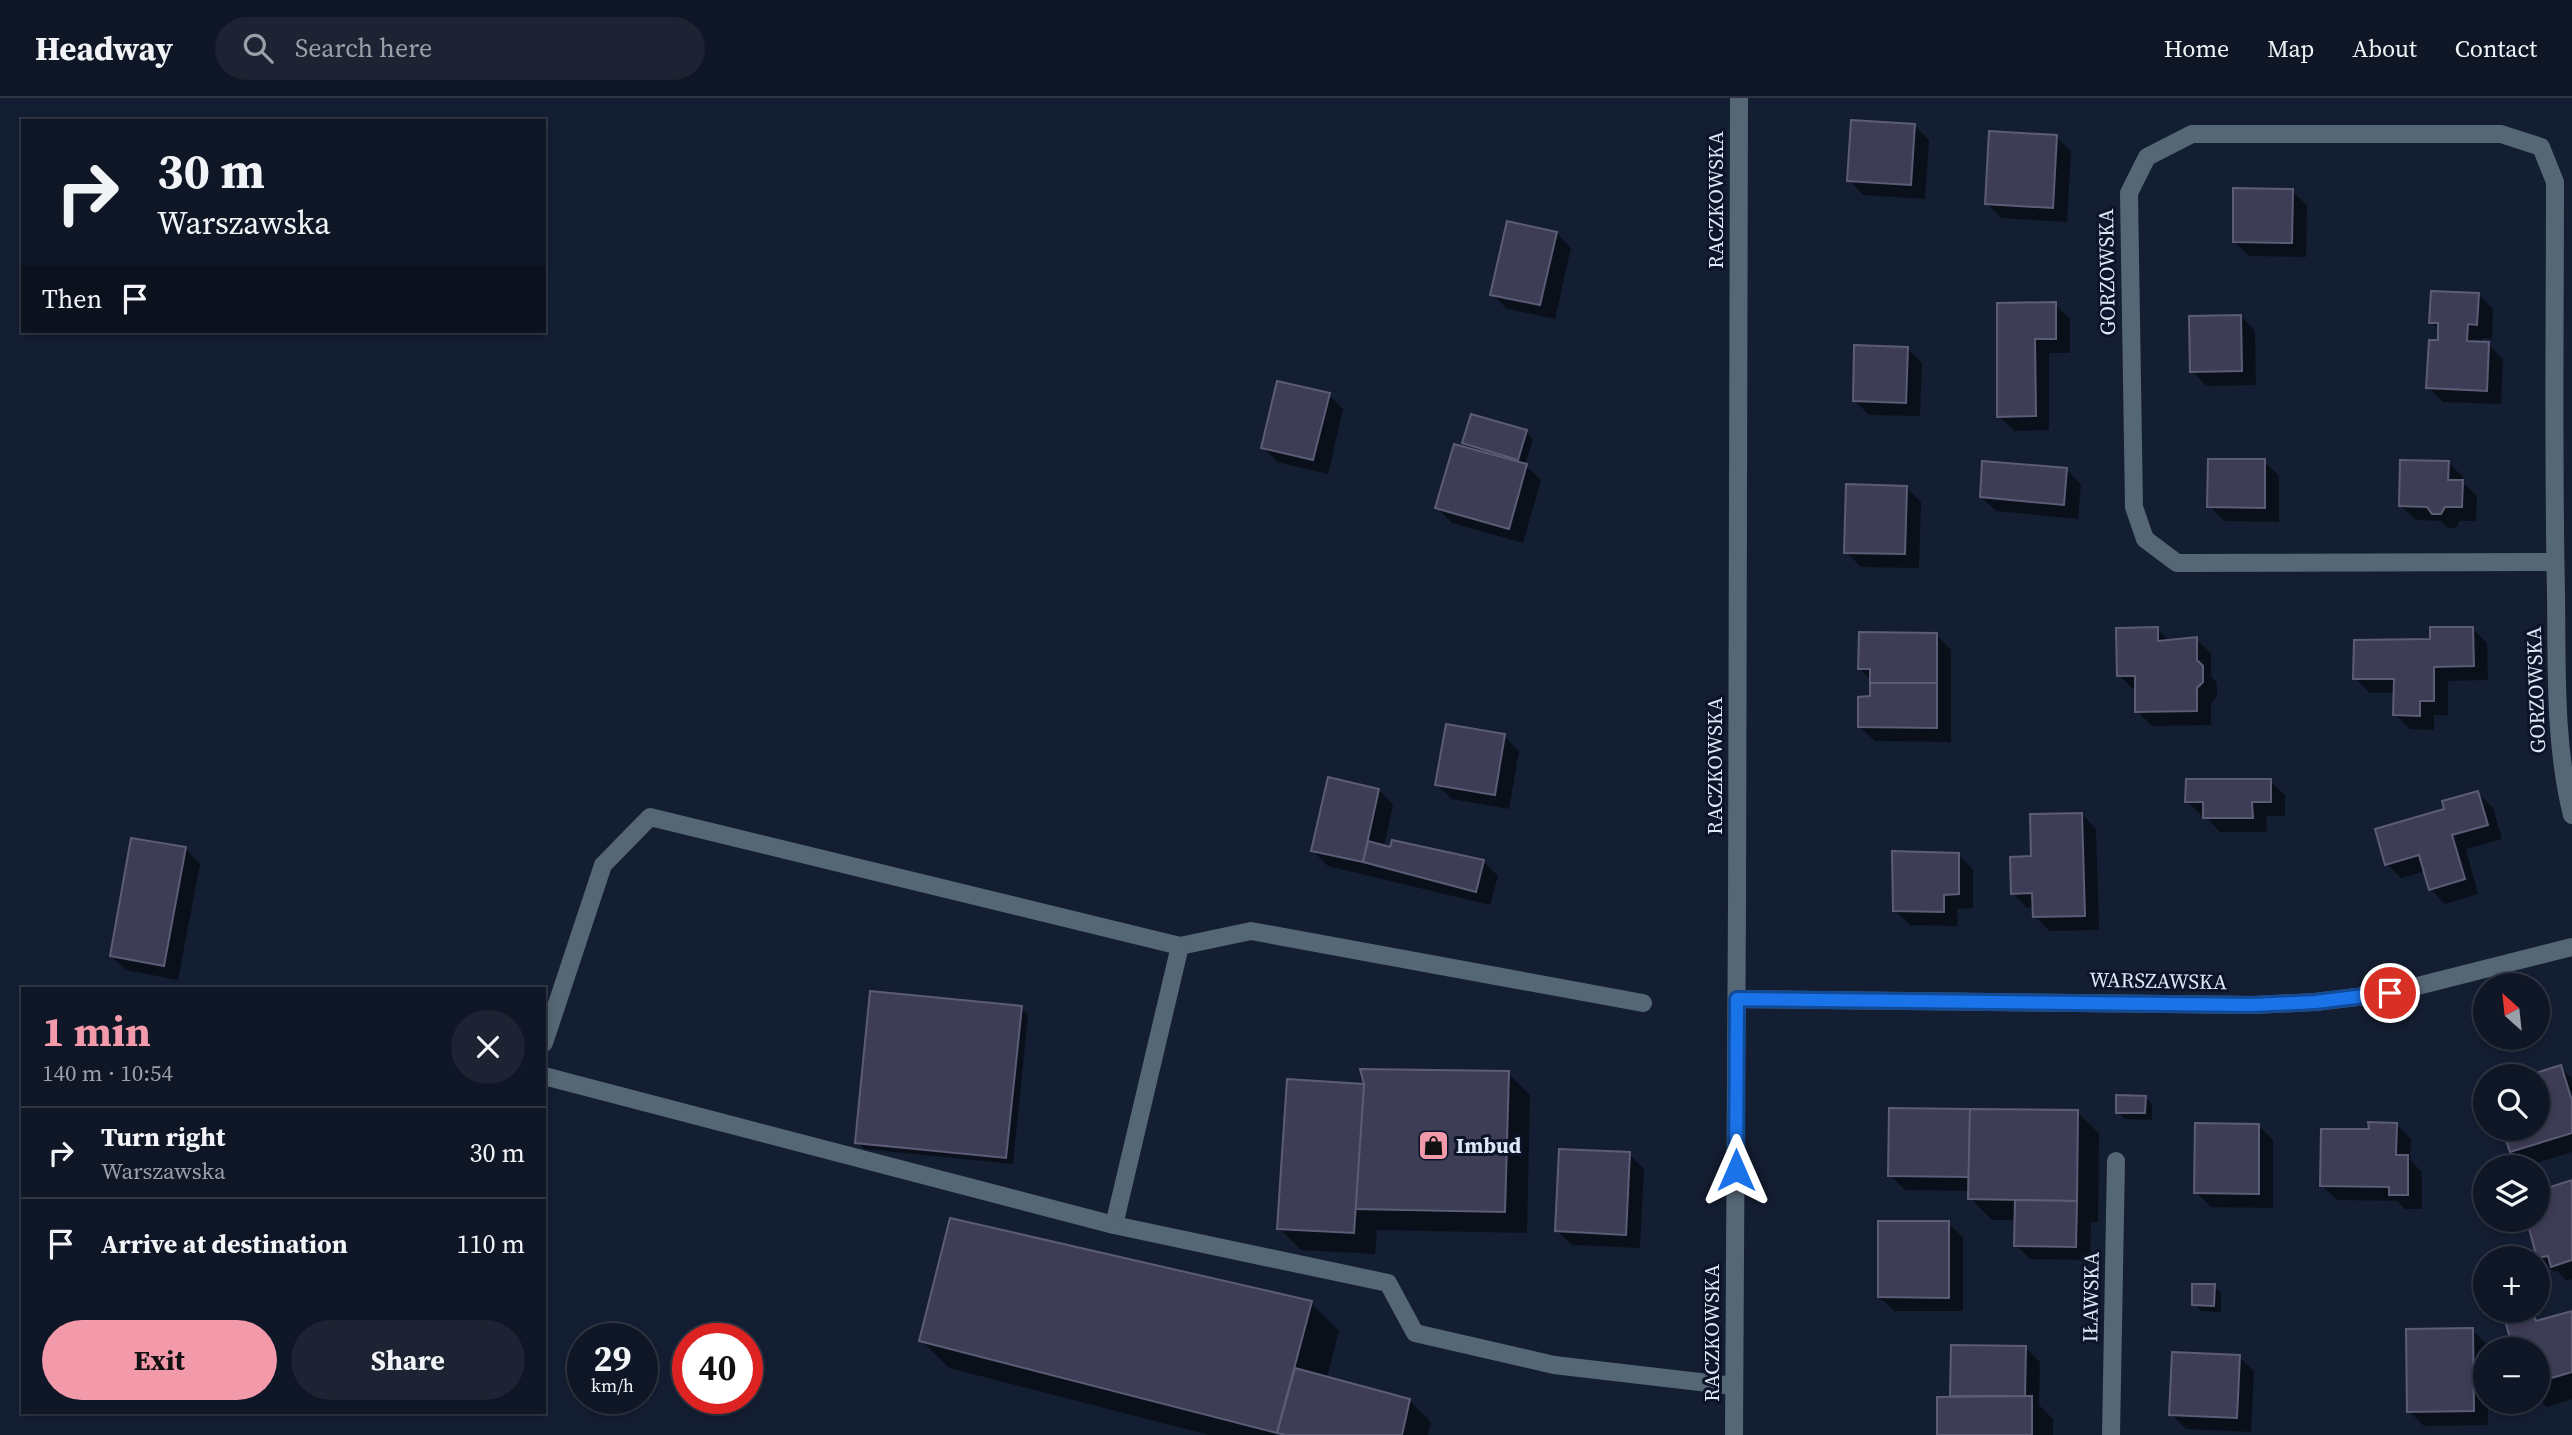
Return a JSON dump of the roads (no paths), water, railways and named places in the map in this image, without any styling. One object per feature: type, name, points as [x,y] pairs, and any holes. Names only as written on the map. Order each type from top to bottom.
[{"type":"street","name":"RACZKOWSKA","points":[[1734,1435],[1739,98]]},
{"type":"street","name":"GORZOWSKA","points":[[2555,562],[2177,563],[2145,539],[2134,507],[2129,193],[2147,157],[2192,134],[2501,134],[2541,147],[2555,182],[2555,562],[2558,722],[2564,780],[2572,815]]},
{"type":"street","points":[[546,1037],[603,865],[650,817],[1180,946],[1251,931],[1643,1003]]},
{"type":"street","points":[[1114,1225],[1180,946]]},
{"type":"street","name":"WARSZAWSKA","points":[[1737,999],[2253,1005],[2315,1002],[2390,993],[2572,947]]},
{"type":"street","points":[[546,1077],[1114,1225],[1388,1283],[1415,1333],[1553,1365],[1734,1386]]},
{"type":"street","name":"IŁAWSKA","points":[[2111,1435],[2116,1161]]},
{"type":"place","name":"Imbud","points":[[1433,1146]]}]
